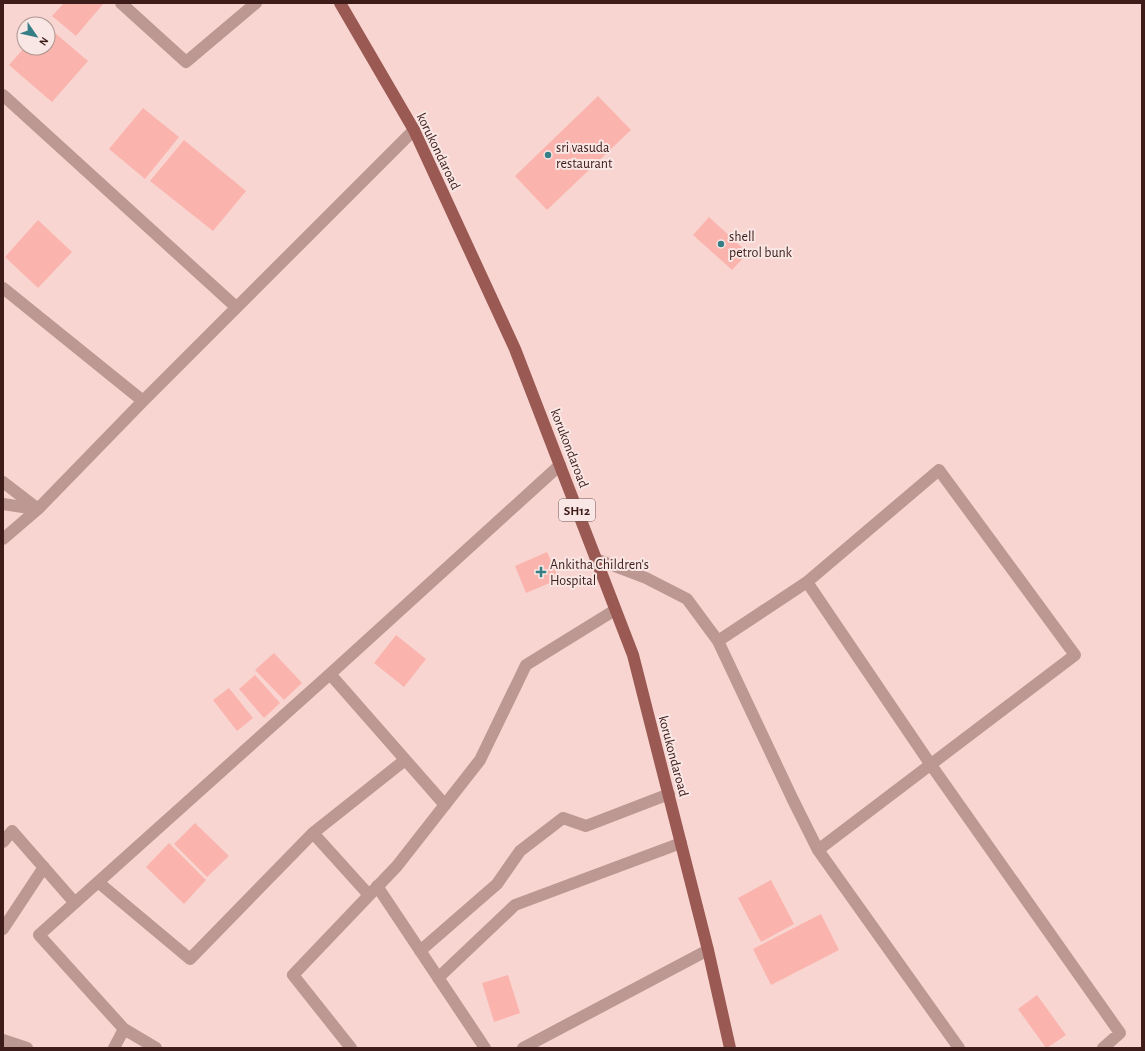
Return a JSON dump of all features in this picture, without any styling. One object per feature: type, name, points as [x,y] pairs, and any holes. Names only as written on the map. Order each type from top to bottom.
[{"type":"main road","name":"korukondaroad","points":[[340,3],[414,130],[515,349],[633,655],[708,950],[730,1048]]},
{"type":"street","points":[[121,3],[186,62],[256,3]]},
{"type":"street","points":[[3,94],[236,307]]},
{"type":"street","points":[[3,539],[38,509],[236,307],[414,130]]},
{"type":"street","points":[[3,288],[143,401]]},
{"type":"street","points":[[156,1048],[124,1029],[39,935],[560,465]]},
{"type":"street","points":[[718,641],[807,582],[939,470],[1075,655],[818,850]]},
{"type":"street","points":[[3,482],[38,509]]},
{"type":"street","points":[[3,504],[38,509]]},
{"type":"street","points":[[596,560],[646,578],[687,599],[718,641],[818,850],[959,1048]]},
{"type":"street","points":[[807,582],[931,765],[1120,1033],[1103,1048]]},
{"type":"street","points":[[351,1048],[293,975],[397,866],[480,760],[526,666],[615,610]]},
{"type":"street","points":[[330,674],[445,804]]},
{"type":"street","points":[[98,882],[190,959],[313,833],[405,760]]},
{"type":"street","points":[[420,951],[497,884],[520,851],[563,818],[586,826],[669,794]]},
{"type":"street","points":[[3,842],[12,831],[75,902]]},
{"type":"street","points":[[313,833],[368,895]]},
{"type":"street","points":[[438,978],[515,904],[681,843]]},
{"type":"street","points":[[3,929],[44,867]]},
{"type":"street","points":[[377,886],[485,1048]]},
{"type":"street","points":[[523,1048],[708,950]]},
{"type":"street","points":[[114,1048],[124,1029]]},
{"type":"street","points":[[3,1040],[27,1048]]},
{"type":"building","points":[[64,3],[104,3],[76,36],[56,19],[56,16],[52,16]]},
{"type":"building","points":[[56,34],[88,61],[52,102],[9,65],[17,56],[56,56]]},
{"type":"building","points":[[598,96],[631,130],[547,210],[515,176]]},
{"type":"building","points":[[143,108],[179,137],[145,179],[109,149]]},
{"type":"building","points":[[184,140],[246,191],[213,231],[150,181]]},
{"type":"building","name":"shell petrol bunk","points":[[709,217],[748,253],[732,270],[693,235]]},
{"type":"building","points":[[38,220],[72,252],[38,288],[5,257]]},
{"type":"building","points":[[547,552],[559,579],[526,593],[515,566]]},
{"type":"building","points":[[396,635],[426,659],[404,687],[374,663]]},
{"type":"building","points":[[274,653],[302,683],[284,700],[255,670]]},
{"type":"building","points":[[255,675],[280,703],[264,718],[239,689]]},
{"type":"building","points":[[229,688],[253,718],[237,731],[213,700]]},
{"type":"building","points":[[195,823],[229,856],[207,877],[174,844]]},
{"type":"building","points":[[169,843],[206,880],[184,904],[146,867]]},
{"type":"building","points":[[771,880],[794,924],[761,942],[738,898]]},
{"type":"building","points":[[821,914],[839,950],[771,985],[753,949]]},
{"type":"building","points":[[508,975],[520,1013],[494,1022],[482,983]]},
{"type":"building","points":[[1037,995],[1066,1035],[1047,1048],[1018,1009]]},
{"type":"place","name":"sri vasuda restaurant","points":[[548,155]]},
{"type":"place","name":"shell petrol bunk","points":[[721,244]]},
{"type":"place","name":"Ankitha Children's Hospital","points":[[541,572]]}]
